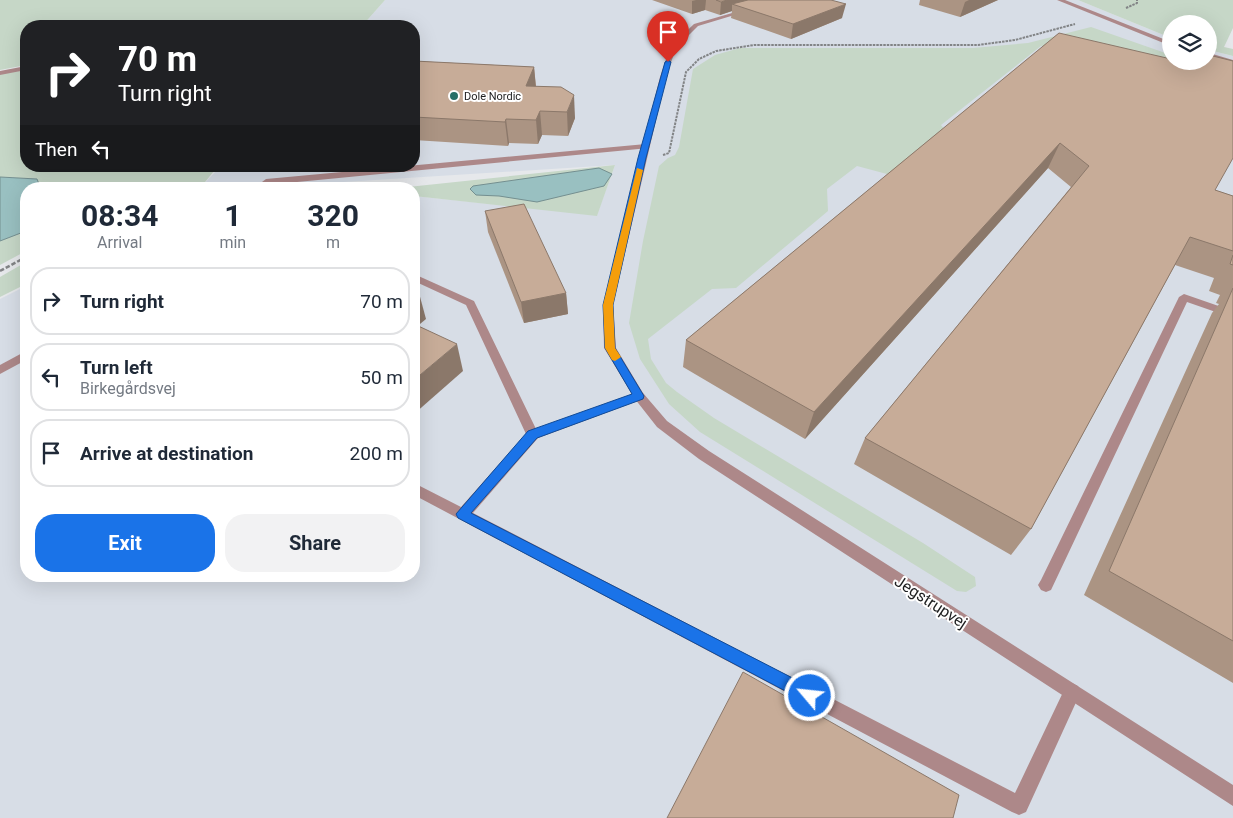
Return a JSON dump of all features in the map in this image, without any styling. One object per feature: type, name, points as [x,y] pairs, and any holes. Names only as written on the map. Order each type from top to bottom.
[{"type":"street","points":[[1060,0],[1162,41]]},
{"type":"street","name":"Jegstrupvej","points":[[753,8],[696,26],[673,47],[663,76],[608,305],[610,348],[639,396],[662,424],[704,455],[1233,796]]},
{"type":"street","points":[[1217,57],[1233,62]]},
{"type":"street","points":[[0,73],[20,69]]},
{"type":"street","points":[[420,167],[646,146]]},
{"type":"street","points":[[266,182],[372,172]]},
{"type":"street","points":[[420,280],[470,303],[532,435]]},
{"type":"street","points":[[1046,585],[1184,297],[1233,315]]},
{"type":"street","points":[[0,370],[20,358]]},
{"type":"street","points":[[462,514],[532,435],[639,396]]},
{"type":"street","points":[[420,492],[1018,811],[1072,692]]},
{"type":"path","points":[[642,158],[669,153],[686,72],[694,62],[721,50],[754,45],[949,45],[996,43],[1035,36],[1098,16]]},
{"type":"path","points":[[0,271],[20,260]]},
{"type":"shaded area","points":[[385,0],[1078,0],[1162,34],[1162,70],[1217,70],[1217,52],[1233,56],[1233,818],[0,818],[0,299],[20,289],[20,582],[420,582],[420,197],[597,215],[615,165],[344,182],[206,182],[215,172],[420,172],[420,20],[367,20]]},
{"type":"green space","points":[[0,0],[385,0],[367,20],[20,20],[20,66],[0,70]]},
{"type":"green space","points":[[1078,0],[1233,0],[1233,28],[1224,47],[1233,49],[1233,56],[1217,52],[1217,15],[1162,15],[1162,34]]},
{"type":"green space","points":[[1091,27],[1162,52],[1162,63],[1082,54],[1041,46],[941,125],[949,135],[898,177],[857,166],[827,189],[828,211],[736,288],[712,289],[648,339],[651,359],[666,383],[677,392],[714,418],[923,543],[975,577],[976,586],[966,592],[957,591],[700,432],[669,404],[640,359],[629,323],[643,241],[659,166],[675,155],[679,147],[693,69],[715,55],[740,48],[973,48],[1028,43]]},
{"type":"green space","points":[[20,71],[20,172],[213,172],[205,182],[38,182],[37,179],[0,177],[0,74]]},
{"type":"green space","points":[[615,165],[597,216],[420,197],[420,186]]},
{"type":"green space","points":[[20,233],[20,254],[0,265],[0,241]]},
{"type":"green space","points":[[20,265],[20,287],[0,297],[0,277]]},
{"type":"water","points":[[599,168],[612,174],[604,186],[537,202],[499,196],[476,195],[470,189],[473,186]]},
{"type":"water","points":[[0,177],[37,179],[38,182],[20,182],[20,233],[0,241]]},
{"type":"building","points":[[748,0],[831,0],[846,4],[793,24],[732,4]]},
{"type":"building","points":[[1059,33],[1162,57],[1162,70],[1217,70],[1217,57],[1233,61],[1233,158],[1215,190],[1233,196],[1233,251],[1190,237],[1031,529],[865,438],[1089,166],[1060,143],[814,412],[686,340]]},
{"type":"building","points":[[420,61],[534,67],[526,86],[561,87],[574,95],[567,112],[540,111],[536,120],[506,119],[505,122],[420,117]]},
{"type":"building","points":[[524,204],[566,293],[521,302],[485,211]]},
{"type":"building","points":[[1233,288],[1233,641],[1109,571]]},
{"type":"building","points":[[420,327],[457,344],[420,375]]},
{"type":"building","points":[[743,672],[959,795],[953,818],[667,818]]},
{"type":"slow traffic","points":[[615,357],[610,348],[608,305],[639,170]]},
{"type":"place","name":"Dole Nordic","points":[[454,96]]},
{"type":"route","points":[[668,62],[642,158],[608,305],[610,348],[639,396],[532,435],[462,514],[810,696]]}]
